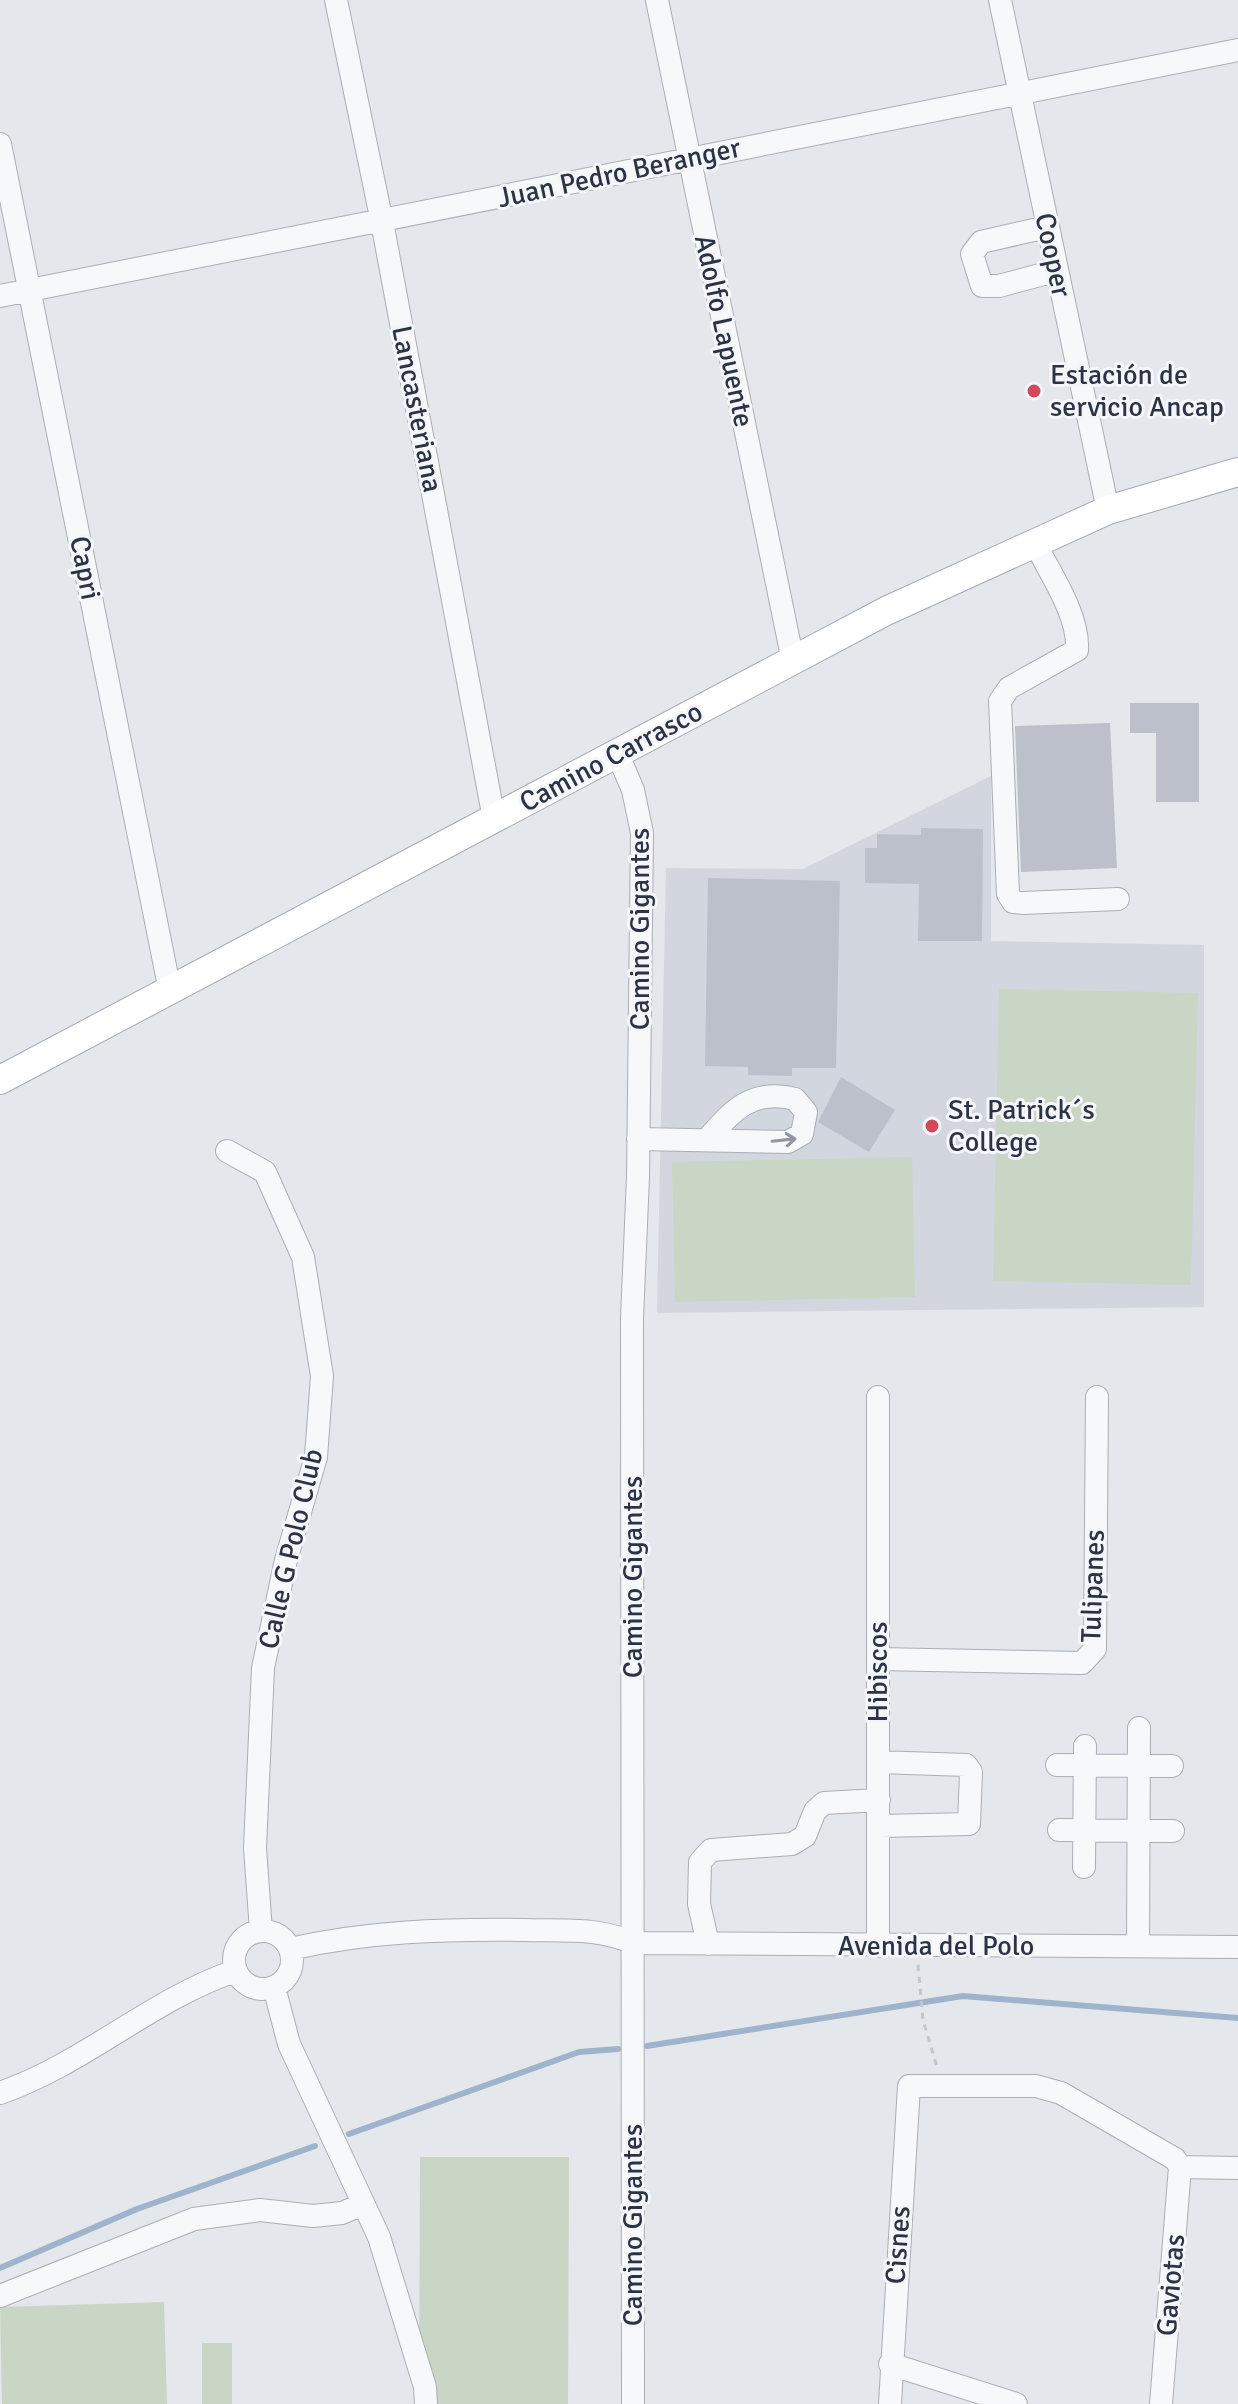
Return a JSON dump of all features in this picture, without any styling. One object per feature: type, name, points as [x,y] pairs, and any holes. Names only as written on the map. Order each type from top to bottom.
[{"type":"main road","name":"Camino Carrasco","points":[[0,1080],[886,611],[1034,541],[1108,510],[1238,472]]},
{"type":"street","name":"Lancasteriana","points":[[336,0],[382,222],[494,819]]},
{"type":"street","name":"Adolfo Lapuente","points":[[657,0],[793,661]]},
{"type":"street","name":"Cooper","points":[[1000,0],[1108,510]]},
{"type":"street","name":"Juan Pedro Beranger","points":[[0,296],[382,222],[1019,91],[1238,50]]},
{"type":"street","name":"Capri","points":[[0,144],[170,991]]},
{"type":"street","points":[[1047,227],[981,242],[972,254],[982,286],[999,286],[1055,271]]},
{"type":"street","points":[[1034,541],[1072,619],[1078,635],[1077,650],[1009,688],[1000,701],[1008,894],[1013,902],[1023,903],[1118,899]]},
{"type":"street","name":"Camino Gigantes","points":[[618,755],[633,790],[642,833],[632,1318],[633,2404]]},
{"type":"street","points":[[638,1139],[707,1140]]},
{"type":"street","name":"Calle G Polo Club","points":[[227,1151],[265,1172],[303,1257],[322,1376],[316,1457],[286,1560],[263,1668],[255,1848],[261,1931]]},
{"type":"street","name":"Hibiscos","points":[[878,1397],[878,1946]]},
{"type":"street","name":"Tulipanes","points":[[878,1659],[1082,1663],[1089,1658],[1095,1649],[1097,1397]]},
{"type":"street","points":[[1138,1945],[1139,1728]]},
{"type":"street","points":[[1084,1867],[1085,1756]]},
{"type":"street","points":[[1057,1765],[1085,1756],[1139,1766],[1172,1766]]},
{"type":"street","points":[[878,1762],[966,1765],[971,1772],[969,1824],[880,1826]]},
{"type":"street","points":[[708,1944],[699,1904],[700,1862],[711,1850],[792,1844],[805,1836],[815,1811],[824,1803],[879,1800]]},
{"type":"street","points":[[1059,1830],[1173,1831]]},
{"type":"street","name":"Avenida del Polo","points":[[290,1949],[334,1938],[427,1929],[605,1931],[634,1943],[1238,1947]]},
{"type":"street","points":[[261,1931],[279,1935],[290,1949],[291,1967],[274,1987],[247,1985],[235,1971],[234,1953],[238,1944],[252,1933],[261,1931]]},
{"type":"street","points":[[0,2093],[115,2035],[195,1988],[235,1971]]},
{"type":"street","points":[[274,1987],[289,2044],[379,2237],[425,2387],[426,2404]]},
{"type":"street","points":[[942,2084],[1036,2086],[1061,2093],[1175,2159],[1180,2167],[1238,2168]]},
{"type":"street","name":"Cisnes","points":[[890,2404],[909,2086],[942,2084]]},
{"type":"street","name":"Gaviotas","points":[[1161,2404],[1180,2167]]},
{"type":"street","points":[[0,2296],[194,2219],[260,2210],[313,2216],[342,2213],[363,2204]]},
{"type":"street","points":[[890,2364],[1016,2404]]},
{"type":"path","points":[[916,1945],[923,2020],[942,2084]]},
{"type":"shaded area","name":"St. Patrick´s College","points":[[991,776],[991,941],[1204,945],[1204,1307],[657,1313],[666,868],[803,869]]},
{"type":"green space","points":[[999,989],[1198,993],[1191,1285],[993,1281]]},
{"type":"green space","points":[[912,1157],[915,1297],[675,1302],[672,1162]]},
{"type":"green space","points":[[420,2157],[569,2157],[568,2404],[419,2404]]},
{"type":"green space","points":[[164,2302],[167,2404],[2,2404],[0,2307]]},
{"type":"green space","points":[[202,2343],[232,2343],[232,2404],[202,2404]]},
{"type":"building","points":[[1130,703],[1199,703],[1199,802],[1156,802],[1156,733],[1130,733]]},
{"type":"building","points":[[1110,723],[1117,868],[1021,872],[1015,726]]},
{"type":"building","points":[[921,828],[983,829],[982,941],[918,941],[919,884],[865,883],[865,848],[877,848],[877,834],[921,835]]},
{"type":"building","points":[[708,878],[840,881],[836,1068],[792,1068],[792,1076],[748,1075],[748,1067],[705,1066]]},
{"type":"building","points":[[841,1077],[895,1110],[869,1152],[818,1122]]},
{"type":"waterway","points":[[647,2046],[963,1996],[1238,2018]]},
{"type":"waterway","points":[[349,2134],[579,2052],[618,2049]]},
{"type":"waterway","points":[[0,2268],[137,2209],[315,2146]]},
{"type":"place","name":"Estación de servicio Ancap","points":[[1034,391]]},
{"type":"place","name":"St. Patrick´s College","points":[[932,1126]]}]
